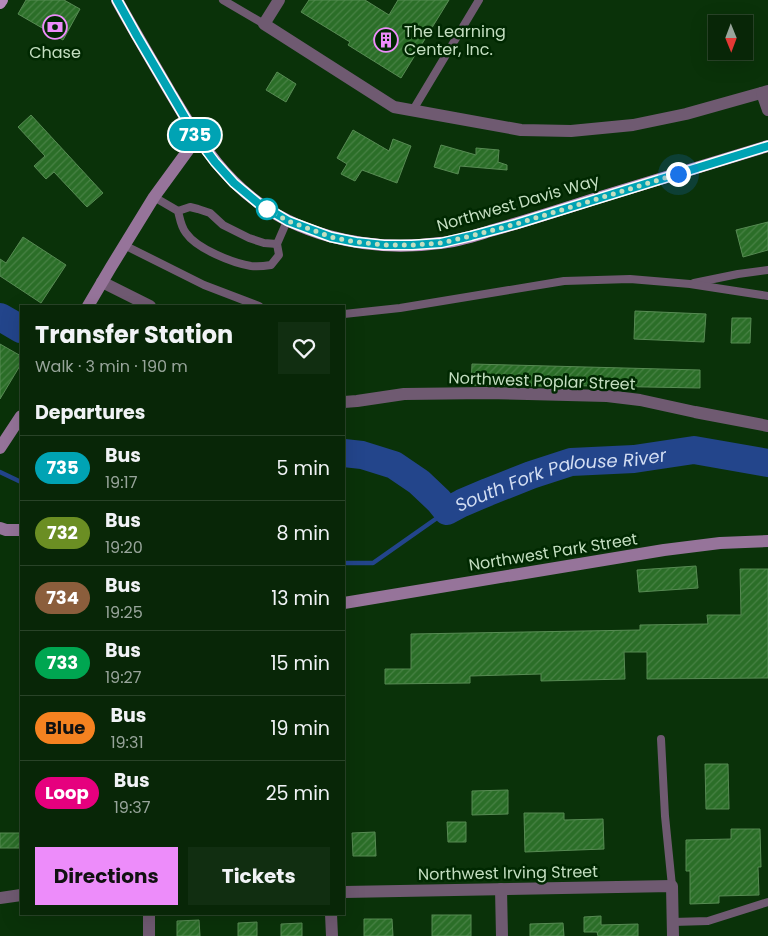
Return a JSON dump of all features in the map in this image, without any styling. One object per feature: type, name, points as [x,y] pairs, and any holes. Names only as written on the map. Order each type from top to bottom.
[{"type":"main road","name":"Northwest Davis Way","points":[[117,0],[197,138],[215,162],[234,183],[258,203],[288,221],[331,237],[384,245],[441,243],[537,217],[768,146]]},
{"type":"street","points":[[279,0],[264,24],[394,107],[521,130],[572,132],[634,125],[686,114],[765,92],[768,110]]},
{"type":"street","points":[[89,305],[154,198],[197,138]]},
{"type":"street","points":[[102,282],[148,305]]},
{"type":"street","name":"Northwest Poplar Street","points":[[345,402],[404,394],[487,392],[607,396],[640,400],[768,426]]},
{"type":"street","points":[[2,443],[20,417]]},
{"type":"street","points":[[0,528],[20,530]]},
{"type":"street","name":"Northwest Park Street","points":[[345,603],[664,550],[720,543],[768,541]]},
{"type":"street","points":[[672,886],[673,936]]},
{"type":"street","name":"Northwest Irving Street","points":[[345,892],[672,886]]},
{"type":"street","points":[[501,889],[502,936]]},
{"type":"street","points":[[0,898],[20,895]]},
{"type":"street","points":[[149,915],[149,936]]},
{"type":"street","points":[[331,915],[332,936]]},
{"type":"lane","points":[[223,0],[264,24]]},
{"type":"lane","points":[[413,110],[479,0]]},
{"type":"lane","points":[[154,198],[178,211],[190,207],[210,213],[223,225],[249,238],[264,243],[277,244]]},
{"type":"lane","points":[[178,211],[181,225],[186,235],[200,246],[234,262],[254,266],[271,265],[278,255],[277,244],[288,221]]},
{"type":"lane","points":[[124,245],[204,285],[256,305]]},
{"type":"lane","points":[[690,284],[768,270]]},
{"type":"lane","points":[[345,314],[400,308],[564,281],[630,279],[690,284],[768,296]]},
{"type":"lane","points":[[661,739],[665,816],[672,886]]},
{"type":"lane","points":[[673,922],[708,921],[768,902]]},
{"type":"building","name":"Chase","points":[[26,0],[64,0],[80,9],[63,40],[18,14]]},
{"type":"building","name":"The Learning Center, Inc.","points":[[309,0],[365,0],[389,15],[398,0],[449,0],[401,78],[348,45],[350,42],[301,12]]},
{"type":"building","points":[[277,72],[296,84],[286,102],[266,90]]},
{"type":"building","points":[[31,115],[103,193],[87,207],[54,172],[46,179],[34,166],[45,156],[18,127]]},
{"type":"building","points":[[353,130],[389,151],[393,139],[411,146],[397,183],[362,170],[355,181],[341,174],[347,164],[337,158]]},
{"type":"building","points":[[441,145],[476,155],[476,148],[499,150],[498,162],[507,165],[507,170],[460,166],[458,174],[434,167]]},
{"type":"building","points":[[768,222],[768,250],[743,257],[736,230]]},
{"type":"building","points":[[23,237],[66,265],[41,303],[0,276],[0,259],[6,263]]},
{"type":"building","points":[[635,311],[706,314],[704,342],[634,339]]},
{"type":"building","points":[[732,318],[751,318],[750,343],[731,343]]},
{"type":"building","points":[[0,344],[20,355],[20,366],[0,399]]},
{"type":"building","points":[[472,364],[700,370],[700,388],[471,385]]},
{"type":"building","points":[[696,566],[698,588],[639,592],[637,570]]},
{"type":"building","points":[[740,569],[768,569],[768,678],[647,679],[647,652],[624,652],[625,679],[541,681],[541,674],[470,676],[470,683],[385,684],[385,669],[411,669],[411,634],[640,630],[640,625],[708,624],[707,615],[741,615]]},
{"type":"building","points":[[705,764],[728,764],[729,809],[706,809]]},
{"type":"building","points":[[508,790],[508,814],[472,815],[472,791]]},
{"type":"building","points":[[524,813],[564,813],[564,820],[603,819],[604,849],[525,852]]},
{"type":"building","points":[[447,822],[466,822],[466,842],[448,842]]},
{"type":"building","points":[[731,829],[760,829],[761,867],[758,867],[759,895],[719,896],[719,903],[690,904],[690,871],[686,871],[686,840],[731,839]]},
{"type":"building","points":[[375,832],[376,856],[353,856],[352,833]]},
{"type":"building","points":[[0,833],[20,833],[20,848],[0,848]]},
{"type":"building","points":[[432,915],[471,915],[471,936],[432,936]]},
{"type":"building","points":[[601,916],[601,925],[638,924],[638,936],[598,936],[597,932],[584,932],[584,917]]},
{"type":"building","points":[[364,919],[392,919],[393,936],[364,936]]},
{"type":"building","points":[[199,920],[200,936],[177,936],[177,921]]},
{"type":"building","points":[[257,922],[257,936],[238,936],[238,923]]},
{"type":"building","points":[[302,923],[302,936],[281,936],[281,924]]},
{"type":"building","points":[[563,923],[564,936],[530,936],[530,924]]},
{"type":"waterway","name":"South Fork Palouse River","points":[[0,317],[20,328]]},
{"type":"waterway","name":"South Fork Palouse River","points":[[345,453],[362,455],[394,465],[419,482],[447,511],[531,475],[571,462],[634,459],[694,450],[768,463]]},
{"type":"waterway","points":[[0,472],[20,482]]},
{"type":"waterway","points":[[345,563],[373,563],[447,511]]},
{"type":"bus line","name":"735","points":[[117,0],[197,138],[215,162],[234,183],[258,203],[288,221],[331,237],[384,245],[441,243],[516,224],[768,146]]},
{"type":"place","name":"Chase","points":[[55,27]]},
{"type":"place","name":"The Learning Center, Inc.","points":[[386,40]]},
{"type":"route","points":[[267,209],[288,221],[331,237],[356,242],[384,245],[441,243],[516,224],[678,174]]}]
